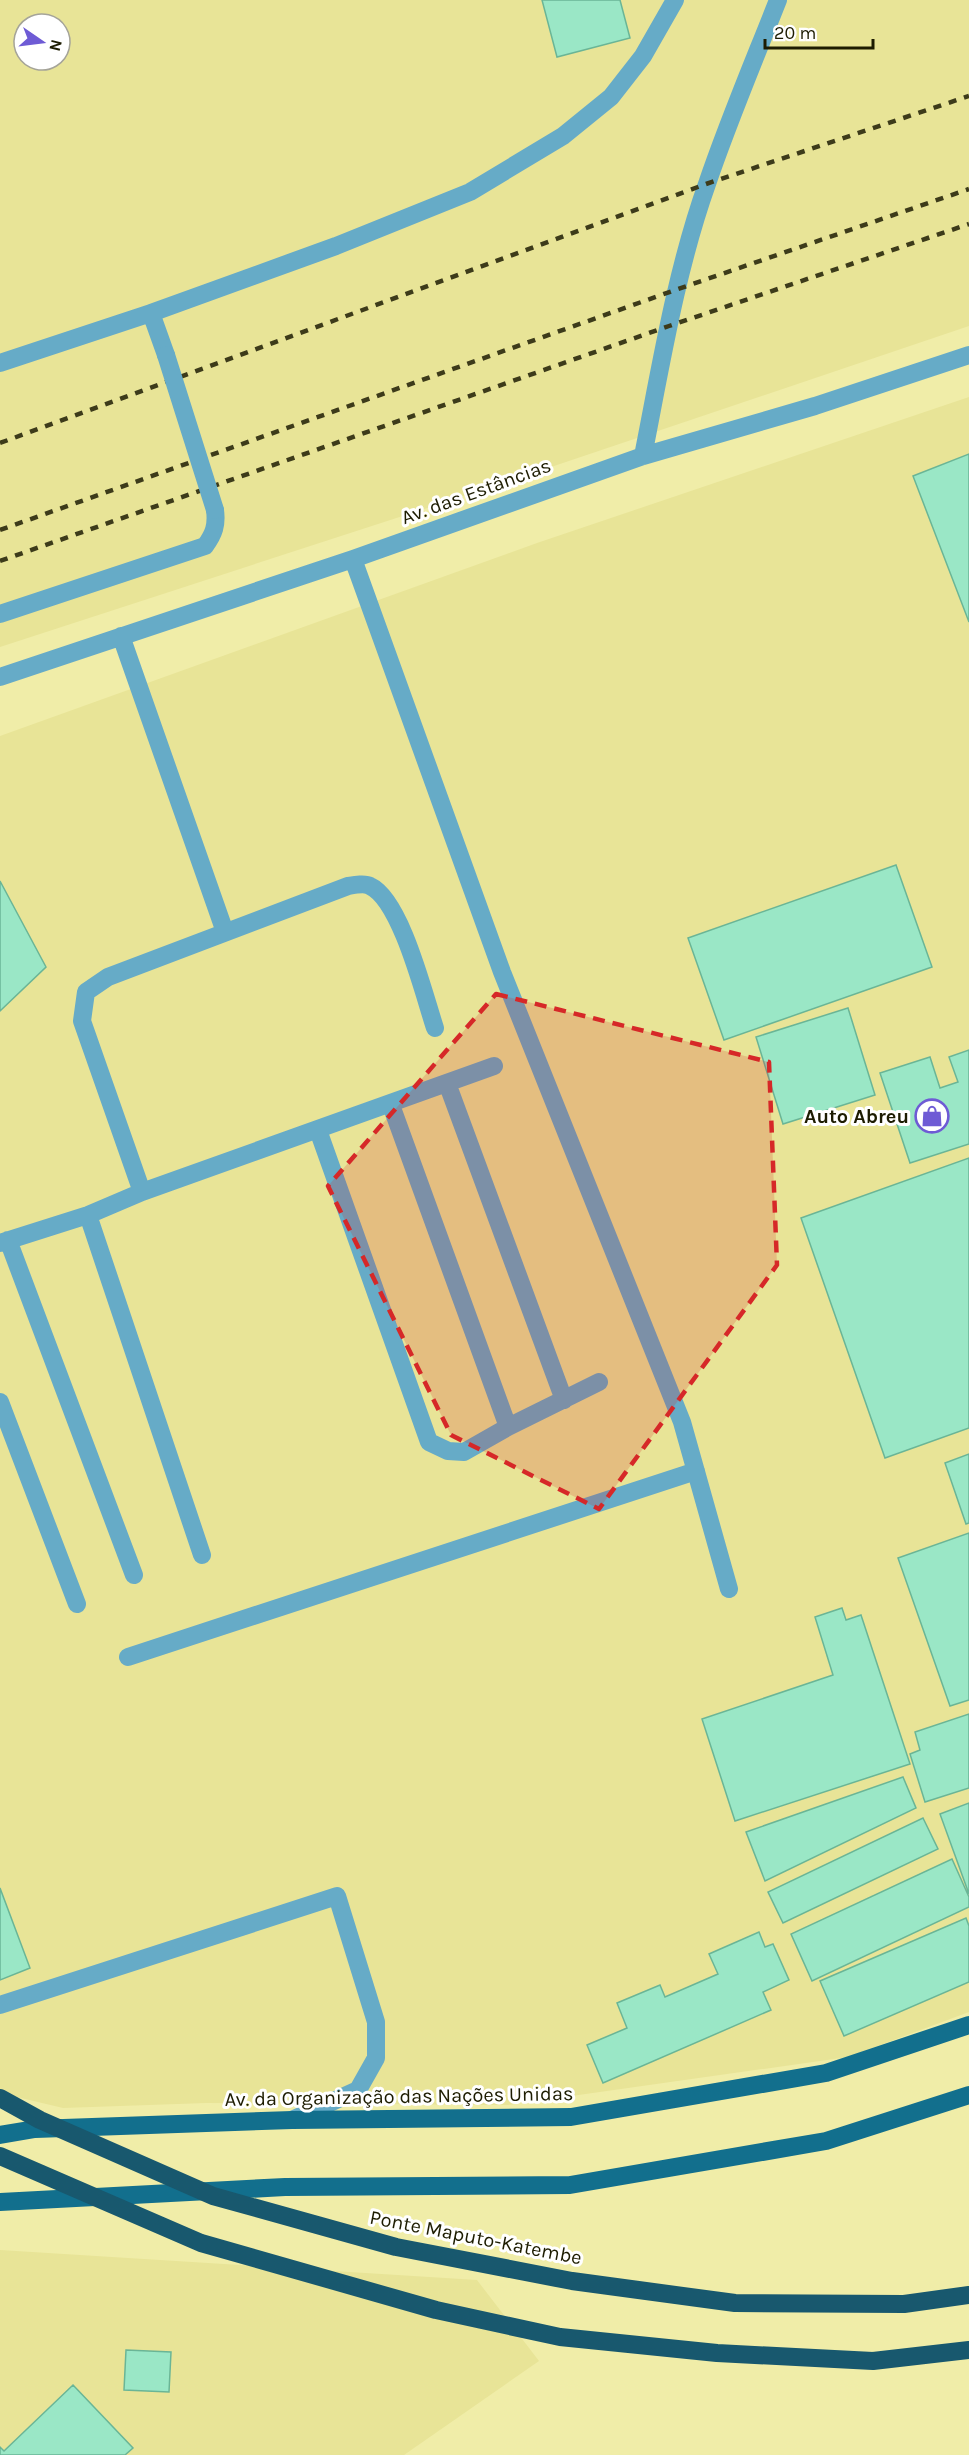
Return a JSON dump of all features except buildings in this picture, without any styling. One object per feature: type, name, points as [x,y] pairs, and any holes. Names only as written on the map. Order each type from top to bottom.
[{"type":"highway","name":"Ponte Maputo-Katembe","points":[[0,2098],[40,2120],[213,2196],[396,2247],[572,2281],[735,2303],[904,2304],[969,2295]]},
{"type":"highway","points":[[0,2156],[201,2243],[436,2310],[560,2337],[717,2353],[873,2361],[969,2350]]},
{"type":"main road","name":"Av. da Organização das Nações Unidas","points":[[0,2134],[35,2129],[292,2120],[571,2117],[826,2073],[969,2025]]},
{"type":"main road","points":[[0,2202],[285,2187],[570,2185],[826,2141],[969,2095]]},
{"type":"street","points":[[0,363],[151,313],[336,246],[479,186],[563,136],[611,97],[643,56],[675,0]]},
{"type":"street","points":[[643,456],[669,326],[701,203],[778,0]]},
{"type":"street","points":[[0,614],[205,546],[213,536],[217,523],[215,510],[151,313]]},
{"type":"street","name":"Av. das Estâncias","points":[[0,677],[353,559],[643,456],[815,406],[969,355]]},
{"type":"street","points":[[353,559],[502,972],[682,1422],[729,1589]]},
{"type":"street","points":[[121,636],[225,932]]},
{"type":"street","points":[[142,1192],[82,1021],[86,992],[108,977],[348,886],[369,884],[387,898],[415,964],[435,1028]]},
{"type":"street","points":[[135,1575],[4,1241],[88,1215],[142,1192],[391,1105],[494,1066]]},
{"type":"street","points":[[447,1083],[564,1400]]},
{"type":"street","points":[[391,1105],[508,1427]]},
{"type":"street","points":[[318,1130],[429,1442],[448,1451],[464,1452],[508,1427],[599,1382]]},
{"type":"street","points":[[88,1215],[202,1555]]},
{"type":"street","points":[[0,1402],[77,1604]]},
{"type":"street","points":[[128,1657],[696,1471]]},
{"type":"street","points":[[0,2005],[337,1896],[376,2022],[376,2058],[358,2090],[292,2120]]},
{"type":"highlighted area","points":[[496,994],[769,1062],[777,1265],[599,1509],[451,1435],[328,1186]]},
{"type":"shaded area","points":[[0,0],[969,0],[969,326],[498,485],[0,647]]},
{"type":"shaded area","points":[[969,397],[969,2012],[848,2057],[508,2105],[206,2103],[63,2108],[0,2093],[0,736],[537,543]]},
{"type":"shaded area","points":[[0,2250],[477,2280],[539,2361],[404,2455],[0,2455]]},
{"type":"railway","points":[[0,443],[706,184],[969,96]]},
{"type":"railway","points":[[0,530],[678,289],[969,189]]},
{"type":"railway","points":[[0,561],[669,326],[969,224]]},
{"type":"place","name":"Auto Abreu","points":[[932,1116]]}]
